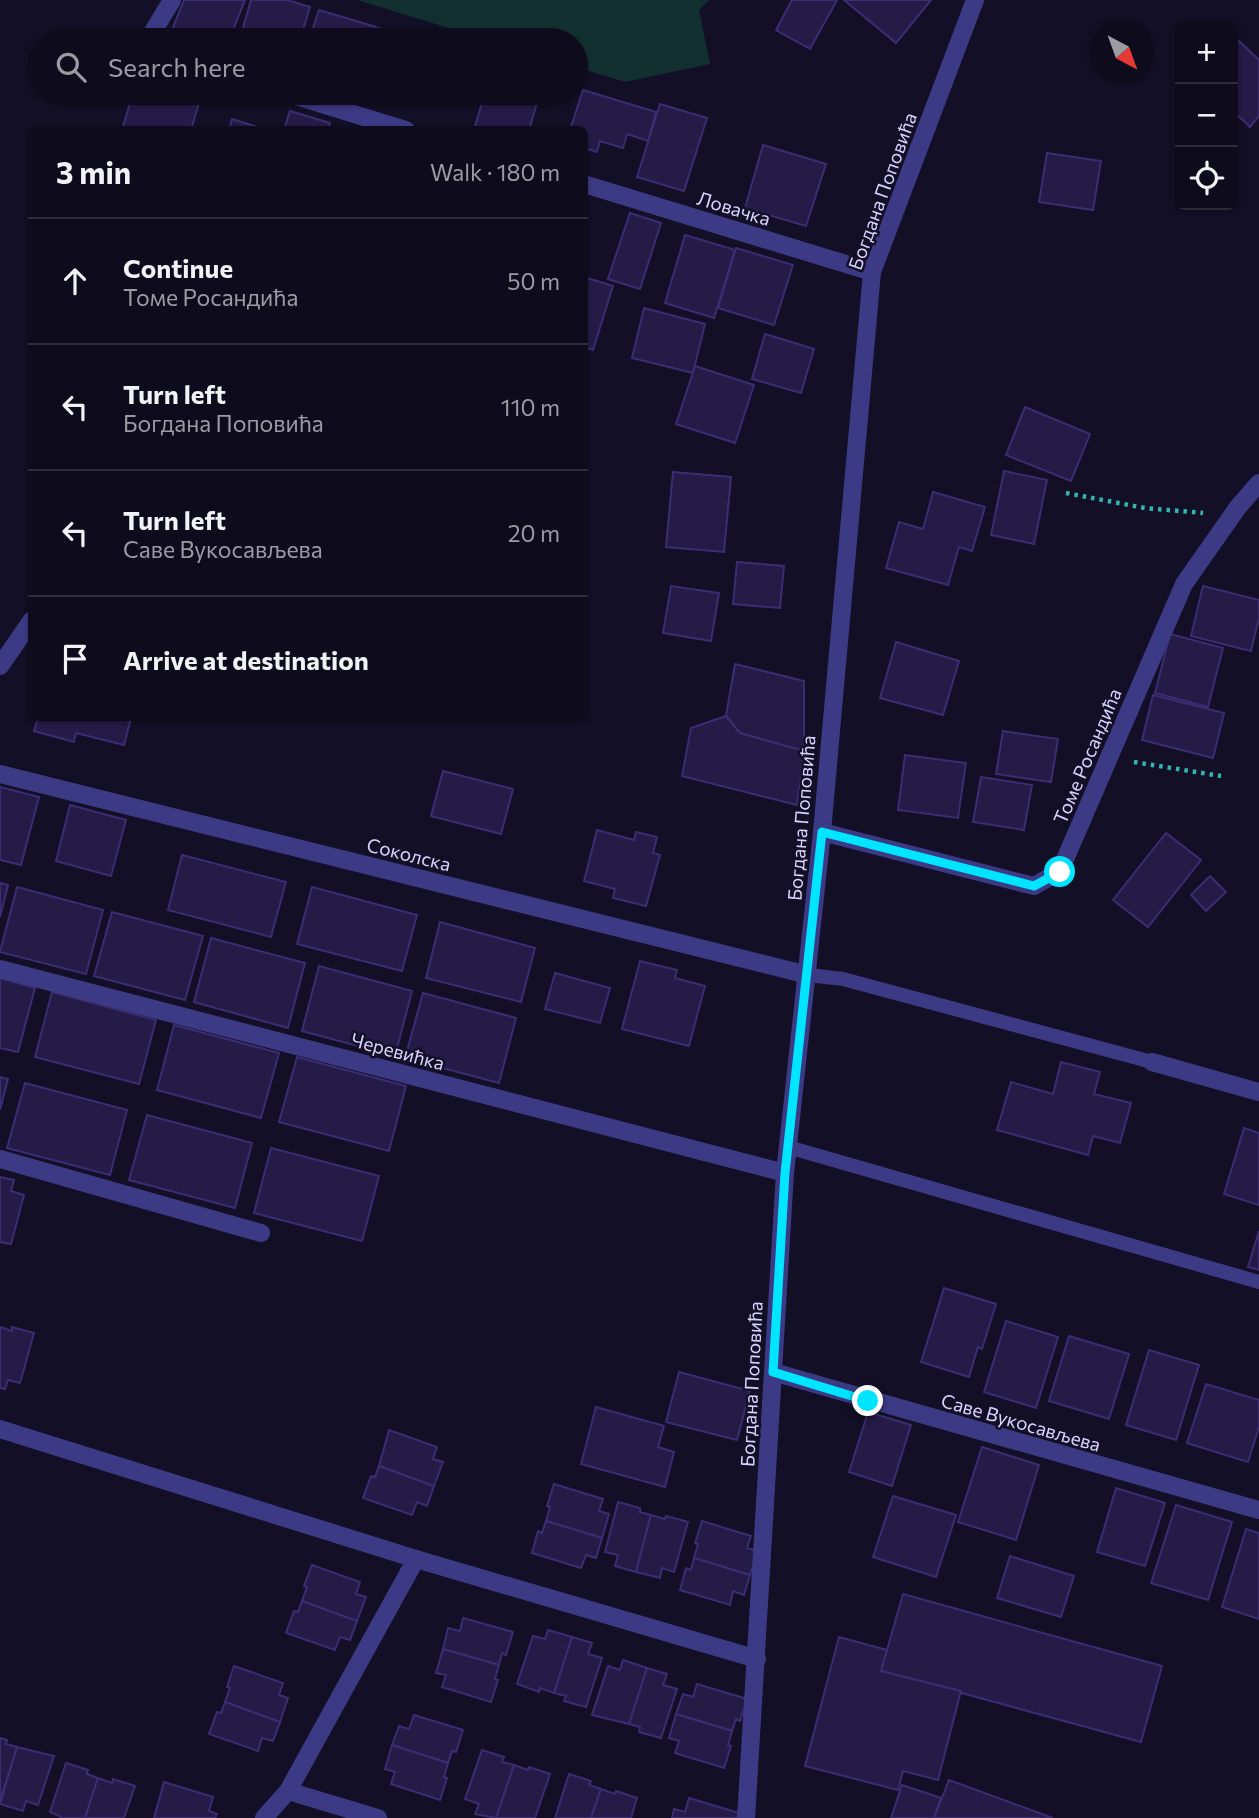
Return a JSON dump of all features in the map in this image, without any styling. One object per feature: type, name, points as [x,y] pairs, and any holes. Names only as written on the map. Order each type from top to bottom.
[{"type":"street","points":[[155,28],[172,0]]},
{"type":"street","name":"Богдана Поповића","points":[[746,1818],[785,1173],[822,832],[872,272],[975,0]]},
{"type":"street","points":[[325,105],[393,126]]},
{"type":"street","name":"Ловачка","points":[[588,185],[872,272]]},
{"type":"street","name":"Томе Росандића","points":[[822,832],[1034,886],[1060,872],[1184,584],[1237,506],[1259,482]]},
{"type":"street","points":[[0,666],[28,626]]},
{"type":"street","name":"Соколска","points":[[0,774],[808,975]]},
{"type":"street","name":"Черевићка","points":[[0,969],[785,1173]]},
{"type":"street","points":[[1152,1062],[1259,1091]]},
{"type":"street","points":[[0,1159],[261,1233]]},
{"type":"street","name":"Саве Вукосављева","points":[[773,1372],[1259,1510]]},
{"type":"street","points":[[0,1429],[416,1559],[757,1659]]},
{"type":"street","points":[[264,1818],[288,1791],[416,1559]]},
{"type":"street","points":[[288,1791],[378,1818]]},
{"type":"lane","points":[[808,975],[844,979],[1152,1062]]},
{"type":"lane","points":[[788,1147],[1259,1282]]},
{"type":"path","points":[[1066,493],[1145,508],[1206,514],[1237,506]]},
{"type":"path","points":[[1109,758],[1221,776]]},
{"type":"green space","points":[[357,0],[709,0],[699,10],[710,64],[625,82],[588,71],[588,28],[449,28]]},
{"type":"building","points":[[184,0],[245,0],[234,28],[173,28]]},
{"type":"building","points":[[251,0],[287,0],[310,7],[304,28],[243,28]]},
{"type":"building","points":[[792,0],[837,0],[810,49],[776,30]]},
{"type":"building","points":[[844,0],[931,0],[896,43]]},
{"type":"building","points":[[319,10],[376,27],[376,28],[313,28]]},
{"type":"building","points":[[1238,42],[1259,60],[1259,116],[1250,127],[1238,116]]},
{"type":"building","points":[[588,92],[656,112],[648,141],[627,134],[623,148],[600,141],[597,152],[588,149],[588,126],[571,126],[578,105],[588,105]]},
{"type":"building","points":[[660,104],[707,118],[684,191],[637,177]]},
{"type":"building","points":[[129,105],[198,105],[192,126],[123,126]]},
{"type":"building","points":[[481,105],[536,105],[530,126],[475,126]]},
{"type":"building","points":[[290,111],[330,123],[329,126],[285,126]]},
{"type":"building","points":[[232,119],[254,126],[230,126]]},
{"type":"building","points":[[763,145],[826,164],[806,226],[745,208]]},
{"type":"building","points":[[1047,153],[1101,161],[1093,210],[1039,202]]},
{"type":"building","points":[[630,213],[661,223],[640,289],[608,279]]},
{"type":"building","points":[[685,235],[735,250],[714,318],[665,303]]},
{"type":"building","points":[[736,248],[793,265],[774,325],[718,308]]},
{"type":"building","points":[[588,278],[613,286],[593,350],[588,348]]},
{"type":"building","points":[[644,308],[705,324],[693,373],[632,358]]},
{"type":"building","points":[[765,334],[814,349],[801,393],[752,379]]},
{"type":"building","points":[[695,366],[754,385],[735,443],[676,424]]},
{"type":"building","points":[[1025,407],[1090,434],[1071,481],[1006,455]]},
{"type":"building","points":[[1004,471],[1047,480],[1034,544],[991,535]]},
{"type":"building","points":[[673,472],[731,477],[724,552],[666,547]]},
{"type":"building","points":[[933,492],[985,507],[972,551],[959,547],[948,585],[886,568],[899,522],[923,529]]},
{"type":"building","points":[[737,562],[784,566],[780,608],[733,604]]},
{"type":"building","points":[[671,586],[719,593],[711,641],[663,633]]},
{"type":"building","points":[[1203,586],[1259,600],[1259,618],[1251,651],[1191,636]]},
{"type":"building","points":[[1170,634],[1223,648],[1208,707],[1155,693]]},
{"type":"building","points":[[896,642],[959,661],[943,715],[880,698]]},
{"type":"building","points":[[735,664],[804,681],[804,751],[740,733],[726,716]]},
{"type":"building","points":[[1153,695],[1224,713],[1213,758],[1142,740]]},
{"type":"building","points":[[726,716],[740,733],[804,751],[797,805],[682,776],[691,728]]},
{"type":"building","points":[[37,721],[130,721],[124,745],[76,733],[74,742],[34,731]]},
{"type":"building","points":[[1003,731],[1058,739],[1051,782],[996,774]]},
{"type":"building","points":[[905,755],[966,763],[958,818],[898,810]]},
{"type":"building","points":[[443,771],[513,789],[501,834],[431,816]]},
{"type":"building","points":[[981,777],[1032,785],[1024,830],[973,822]]},
{"type":"building","points":[[0,787],[39,797],[21,865],[0,860]]},
{"type":"building","points":[[70,805],[126,820],[111,876],[56,861]]},
{"type":"building","points":[[597,830],[634,840],[636,832],[657,837],[653,853],[660,855],[646,906],[613,898],[615,889],[584,881]]},
{"type":"building","points":[[1166,833],[1201,860],[1148,927],[1113,900]]},
{"type":"building","points":[[182,855],[286,882],[271,937],[168,910]]},
{"type":"building","points":[[1210,876],[1226,892],[1206,911],[1191,895]]},
{"type":"building","points":[[0,883],[8,885],[0,917]]},
{"type":"building","points":[[17,887],[103,910],[86,974],[0,952]]},
{"type":"building","points":[[312,887],[417,915],[402,971],[297,944]]},
{"type":"building","points":[[112,912],[203,936],[185,1000],[94,976]]},
{"type":"building","points":[[440,922],[535,948],[521,1002],[426,978]]},
{"type":"building","points":[[211,938],[305,963],[288,1028],[194,1002]]},
{"type":"building","points":[[640,961],[677,970],[675,978],[705,986],[689,1046],[622,1029]]},
{"type":"building","points":[[319,966],[412,991],[395,1056],[302,1031]]},
{"type":"building","points":[[555,973],[610,988],[600,1023],[545,1009]]},
{"type":"building","points":[[0,978],[35,988],[18,1052],[0,1048]]},
{"type":"building","points":[[52,992],[156,1020],[139,1084],[35,1057]]},
{"type":"building","points":[[423,993],[516,1018],[499,1083],[405,1058]]},
{"type":"building","points":[[174,1025],[279,1053],[261,1118],[157,1090]]},
{"type":"building","points":[[297,1057],[406,1086],[389,1151],[279,1122]]},
{"type":"building","points":[[1061,1062],[1100,1072],[1094,1094],[1131,1103],[1120,1143],[1093,1136],[1088,1155],[997,1130],[1011,1082],[1053,1094]]},
{"type":"building","points":[[0,1077],[8,1079],[0,1110]]},
{"type":"building","points":[[25,1083],[127,1110],[110,1175],[7,1148]]},
{"type":"building","points":[[147,1115],[252,1143],[235,1208],[129,1180]]},
{"type":"building","points":[[1244,1128],[1259,1133],[1259,1205],[1224,1194]]},
{"type":"building","points":[[271,1148],[379,1176],[362,1241],[254,1213]]},
{"type":"building","points":[[0,1177],[14,1180],[11,1191],[24,1195],[11,1244],[0,1242]]},
{"type":"building","points":[[1259,1231],[1259,1270],[1248,1267]]},
{"type":"building","points":[[944,1288],[996,1304],[982,1349],[978,1347],[969,1377],[921,1362]]},
{"type":"building","points":[[1006,1321],[1058,1337],[1036,1408],[984,1392]]},
{"type":"building","points":[[0,1327],[34,1333],[20,1383],[8,1380],[5,1389],[0,1388]]},
{"type":"building","points":[[1069,1336],[1129,1354],[1109,1419],[1049,1401]]},
{"type":"building","points":[[1149,1350],[1199,1365],[1176,1440],[1126,1425]]},
{"type":"building","points":[[679,1372],[750,1391],[737,1440],[666,1422]]},
{"type":"building","points":[[1206,1384],[1259,1400],[1259,1427],[1248,1462],[1187,1443]]},
{"type":"building","points":[[596,1407],[664,1426],[658,1447],[674,1452],[665,1487],[581,1464]]},
{"type":"building","points":[[868,1412],[911,1425],[892,1486],[849,1472]]},
{"type":"building","points":[[389,1430],[437,1447],[433,1459],[443,1462],[434,1486],[379,1466]]},
{"type":"building","points":[[982,1447],[1039,1465],[1016,1540],[958,1522]]},
{"type":"building","points":[[379,1466],[434,1486],[427,1506],[417,1502],[412,1515],[363,1498],[371,1476],[375,1477]]},
{"type":"building","points":[[554,1484],[603,1499],[599,1511],[609,1514],[602,1538],[546,1521],[550,1507],[547,1506]]},
{"type":"building","points":[[1116,1488],[1165,1503],[1145,1566],[1097,1552]]},
{"type":"building","points":[[893,1496],[956,1515],[936,1577],[873,1557]]},
{"type":"building","points":[[618,1502],[640,1508],[640,1512],[651,1515],[636,1572],[615,1566],[618,1555],[605,1552]]},
{"type":"building","points":[[1176,1505],[1232,1522],[1208,1600],[1151,1583]]},
{"type":"building","points":[[651,1515],[688,1522],[674,1572],[662,1568],[660,1578],[636,1572]]},
{"type":"building","points":[[546,1521],[602,1538],[596,1558],[586,1555],[581,1568],[532,1553],[538,1531],[542,1533]]},
{"type":"building","points":[[702,1521],[751,1536],[747,1548],[757,1551],[750,1575],[694,1558],[698,1544],[695,1543]]},
{"type":"building","points":[[1246,1529],[1259,1533],[1259,1619],[1222,1607]]},
{"type":"building","points":[[1010,1556],[1074,1576],[1061,1617],[997,1598]]},
{"type":"building","points":[[694,1558],[750,1575],[744,1595],[733,1591],[730,1605],[680,1590],[686,1568],[691,1570]]},
{"type":"building","points":[[312,1565],[360,1582],[356,1594],[366,1597],[357,1621],[302,1601]]},
{"type":"building","points":[[903,1594],[1162,1666],[1141,1742],[881,1671]]},
{"type":"building","points":[[302,1601],[357,1621],[350,1640],[340,1637],[335,1650],[286,1633],[294,1611],[298,1612]]},
{"type":"building","points":[[463,1618],[513,1632],[506,1655],[502,1653],[499,1665],[443,1649],[448,1628],[460,1631]]},
{"type":"building","points":[[548,1630],[572,1637],[554,1693],[540,1688],[539,1692],[517,1684],[533,1636],[545,1639]]},
{"type":"building","points":[[572,1637],[592,1643],[588,1654],[602,1658],[586,1707],[564,1701],[566,1696],[554,1693]]},
{"type":"building","points":[[839,1637],[887,1650],[881,1671],[961,1691],[938,1780],[903,1771],[898,1790],[805,1766]]},
{"type":"building","points":[[443,1649],[499,1665],[495,1679],[498,1680],[491,1702],[442,1687],[446,1675],[436,1673]]},
{"type":"building","points":[[623,1660],[647,1668],[629,1724],[592,1715],[608,1666],[620,1670]]},
{"type":"building","points":[[234,1666],[283,1683],[279,1695],[288,1698],[280,1722],[225,1702]]},
{"type":"building","points":[[647,1668],[667,1674],[663,1685],[677,1689],[661,1738],[639,1732],[640,1727],[629,1724]]},
{"type":"building","points":[[697,1684],[747,1699],[740,1721],[736,1719],[732,1731],[676,1714],[683,1694],[693,1697]]},
{"type":"building","points":[[225,1702],[280,1722],[273,1741],[262,1738],[258,1751],[209,1734],[217,1712],[221,1713]]},
{"type":"building","points":[[676,1714],[732,1731],[728,1745],[731,1746],[724,1768],[675,1753],[679,1741],[669,1738]]},
{"type":"building","points":[[414,1715],[463,1730],[456,1752],[452,1751],[448,1763],[392,1745],[399,1726],[409,1729]]},
{"type":"building","points":[[0,1738],[7,1740],[6,1744],[17,1747],[0,1801]]},
{"type":"building","points":[[392,1745],[448,1763],[444,1777],[447,1778],[440,1800],[391,1784],[395,1772],[385,1769]]},
{"type":"building","points":[[17,1747],[54,1756],[38,1805],[26,1801],[23,1811],[0,1804]]},
{"type":"building","points":[[482,1750],[504,1757],[502,1762],[514,1765],[496,1818],[475,1814],[479,1804],[465,1799]]},
{"type":"building","points":[[66,1763],[88,1770],[87,1774],[98,1778],[85,1818],[63,1818],[50,1812]]},
{"type":"building","points":[[514,1765],[550,1774],[535,1818],[496,1818]]},
{"type":"building","points":[[569,1774],[591,1781],[589,1785],[601,1789],[591,1818],[555,1818]]},
{"type":"building","points":[[98,1778],[112,1783],[113,1779],[135,1786],[124,1818],[85,1818]]},
{"type":"building","points":[[949,1780],[1053,1818],[934,1818]]},
{"type":"building","points":[[164,1782],[213,1797],[209,1811],[217,1814],[215,1818],[154,1818]]},
{"type":"building","points":[[902,1785],[941,1798],[934,1818],[891,1818]]},
{"type":"building","points":[[601,1789],[637,1798],[631,1818],[591,1818]]},
{"type":"building","points":[[689,1798],[739,1813],[737,1818],[672,1818],[674,1809],[685,1812]]},
{"type":"route","points":[[868,1401],[773,1372],[785,1173],[822,832],[1034,886],[1060,872]]}]
